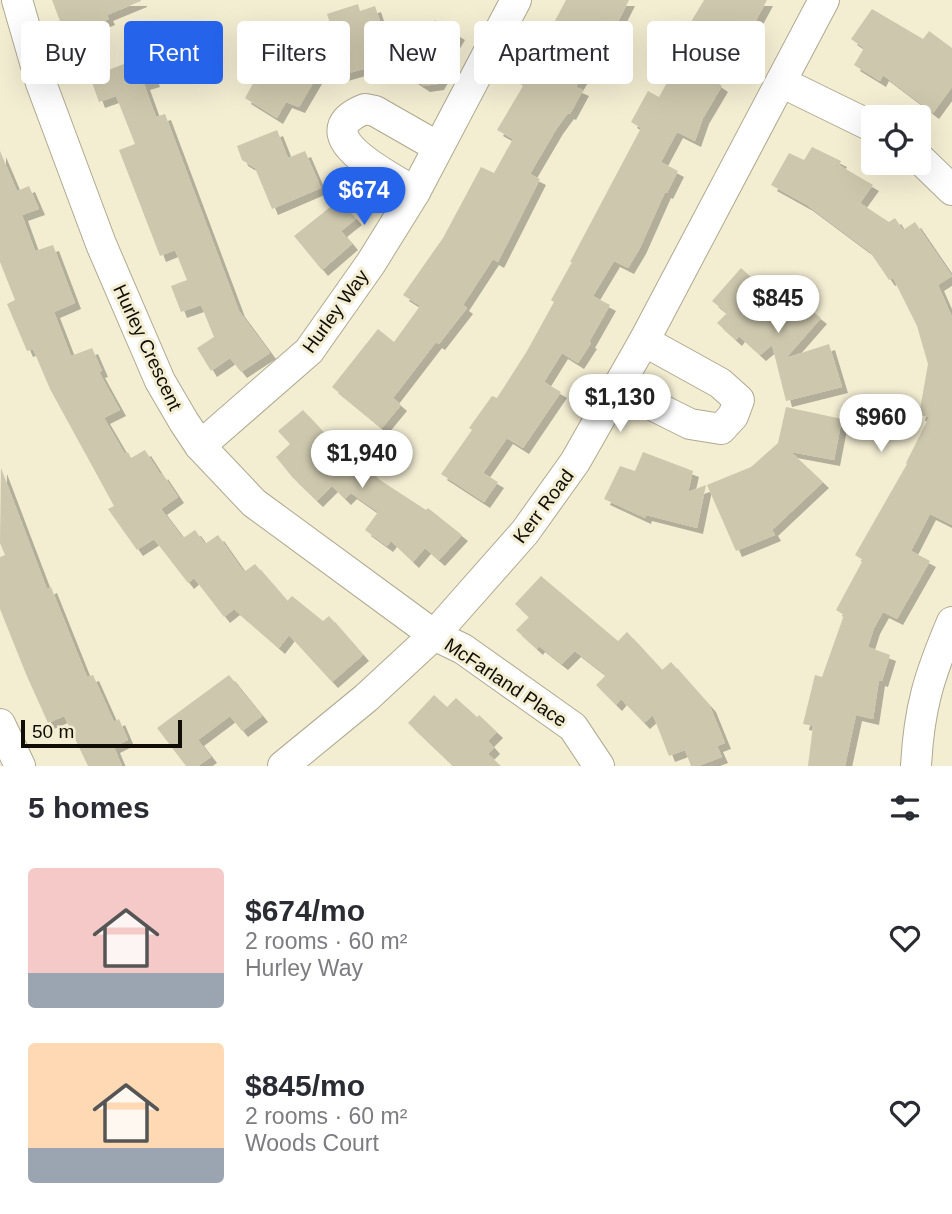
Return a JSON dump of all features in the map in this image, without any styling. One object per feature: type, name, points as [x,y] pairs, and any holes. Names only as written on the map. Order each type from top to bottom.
[{"type":"street","name":"Hurley Crescent","points":[[17,0],[41,83],[101,244],[160,381],[200,446],[254,503],[434,635]]},
{"type":"street","name":"Hurley Way","points":[[200,446],[309,351],[371,263],[415,192],[516,0]]},
{"type":"street","name":"Kerr Road","points":[[283,766],[366,698],[434,635],[525,532],[575,462],[644,341],[824,0]]},
{"type":"street","points":[[781,82],[861,121]]},
{"type":"street","points":[[415,192],[344,143],[342,131],[346,119],[365,109],[375,111],[438,147]]},
{"type":"street","points":[[931,170],[952,190]]},
{"type":"street","points":[[618,388],[690,424],[721,429],[733,416],[739,401],[720,383],[644,341]]},
{"type":"street","points":[[916,766],[924,698],[931,671],[952,622]]},
{"type":"street","name":"McFarland Place","points":[[434,635],[463,649],[573,727],[599,766]]},
{"type":"street","points":[[0,724],[20,766]]},
{"type":"building","points":[[52,0],[141,0],[107,15],[109,19],[104,21],[60,21]]},
{"type":"building","points":[[566,0],[629,0],[618,21],[555,21]]},
{"type":"building","points":[[704,0],[767,0],[756,21],[692,21]]},
{"type":"building","points":[[358,4],[360,11],[375,6],[380,21],[364,21],[364,69],[350,73],[350,21],[329,21],[327,14]]},
{"type":"building","points":[[872,9],[923,39],[929,31],[952,48],[952,87],[933,113],[931,105],[922,105],[883,75],[880,81],[854,65],[864,48],[851,39]]},
{"type":"building","points":[[124,64],[124,84],[144,84],[156,117],[165,114],[239,311],[270,353],[241,372],[230,358],[211,371],[197,348],[214,337],[201,305],[181,312],[171,286],[187,280],[175,250],[160,256],[119,150],[135,144],[116,96],[99,102],[93,84],[110,84],[110,69]]},
{"type":"building","points":[[253,84],[312,84],[299,107],[286,102],[277,118],[245,98]]},
{"type":"building","points":[[578,84],[576,87],[583,90],[530,174],[540,179],[498,262],[493,259],[463,305],[467,308],[439,344],[436,342],[393,398],[401,405],[382,428],[332,387],[378,329],[394,342],[420,306],[403,295],[443,238],[481,167],[494,173],[513,139],[497,130],[523,86],[521,85]]},
{"type":"building","points":[[666,84],[722,86],[703,118],[695,141],[677,132],[661,162],[678,171],[667,193],[665,192],[640,248],[628,268],[614,261],[593,296],[610,305],[589,342],[591,343],[578,363],[562,353],[544,382],[561,392],[523,448],[507,438],[483,473],[498,482],[484,502],[441,474],[472,430],[469,428],[492,396],[497,398],[527,351],[554,302],[551,300],[570,262],[641,128],[631,122],[648,91],[659,97]]},
{"type":"building","points":[[277,130],[288,158],[305,151],[321,188],[272,209],[255,168],[242,160],[237,146]]},
{"type":"building","points":[[812,147],[841,161],[839,165],[873,185],[860,203],[889,222],[895,218],[903,230],[915,222],[952,276],[938,285],[952,317],[952,525],[930,514],[911,551],[930,561],[897,619],[883,612],[874,628],[868,647],[890,655],[882,681],[879,680],[873,719],[856,715],[845,766],[808,766],[813,726],[803,724],[815,675],[822,677],[844,615],[836,610],[863,560],[855,555],[907,464],[929,417],[919,415],[928,364],[917,326],[893,278],[889,280],[870,252],[807,205],[771,185],[789,153],[804,160]]},
{"type":"building","points":[[0,151],[17,191],[29,186],[39,209],[22,215],[35,251],[53,245],[75,303],[54,312],[71,356],[92,348],[102,371],[99,372],[120,410],[104,418],[125,454],[128,452],[131,458],[145,450],[161,475],[162,473],[178,497],[161,509],[183,538],[195,530],[205,544],[218,535],[244,572],[255,564],[287,601],[292,596],[323,621],[329,616],[363,655],[332,682],[289,635],[279,648],[234,609],[224,617],[194,578],[188,583],[154,539],[137,550],[108,509],[114,506],[50,389],[33,349],[27,351],[7,304],[15,300],[0,262]]},
{"type":"building","points":[[339,200],[356,219],[341,231],[352,244],[322,270],[294,236]]},
{"type":"building","points":[[741,268],[775,299],[780,294],[795,306],[799,301],[821,318],[786,358],[829,344],[842,387],[786,401],[772,345],[760,355],[739,336],[736,340],[717,323],[727,313],[712,301]]},
{"type":"building","points":[[786,407],[842,419],[834,460],[791,452],[823,482],[772,530],[775,535],[736,551],[707,485],[751,467],[778,443]]},
{"type":"building","points":[[303,410],[337,447],[341,443],[380,480],[426,510],[428,508],[462,535],[439,560],[425,548],[413,562],[391,541],[387,546],[365,530],[378,512],[351,493],[345,499],[332,486],[317,501],[293,478],[276,457],[290,444],[278,431]]},
{"type":"building","points":[[643,452],[693,471],[688,492],[706,485],[697,528],[646,515],[645,518],[604,499],[620,466],[635,471]]},
{"type":"building","points":[[1,468],[47,589],[51,587],[87,677],[93,675],[114,722],[119,719],[128,740],[114,747],[122,766],[88,766],[64,716],[48,723],[26,674],[0,609],[0,557],[5,555],[0,543]]},
{"type":"building","points":[[541,576],[618,641],[627,632],[662,670],[671,662],[710,706],[725,743],[717,746],[722,757],[691,766],[685,750],[669,756],[653,715],[644,723],[621,699],[616,705],[596,685],[606,675],[575,651],[562,664],[539,646],[537,649],[516,630],[529,617],[515,604]]},
{"type":"building","points":[[229,675],[262,716],[242,731],[230,716],[198,740],[211,757],[198,766],[186,766],[157,728]]},
{"type":"building","points":[[434,695],[447,707],[456,698],[497,732],[488,741],[494,748],[488,754],[501,766],[453,766],[408,723]]}]
